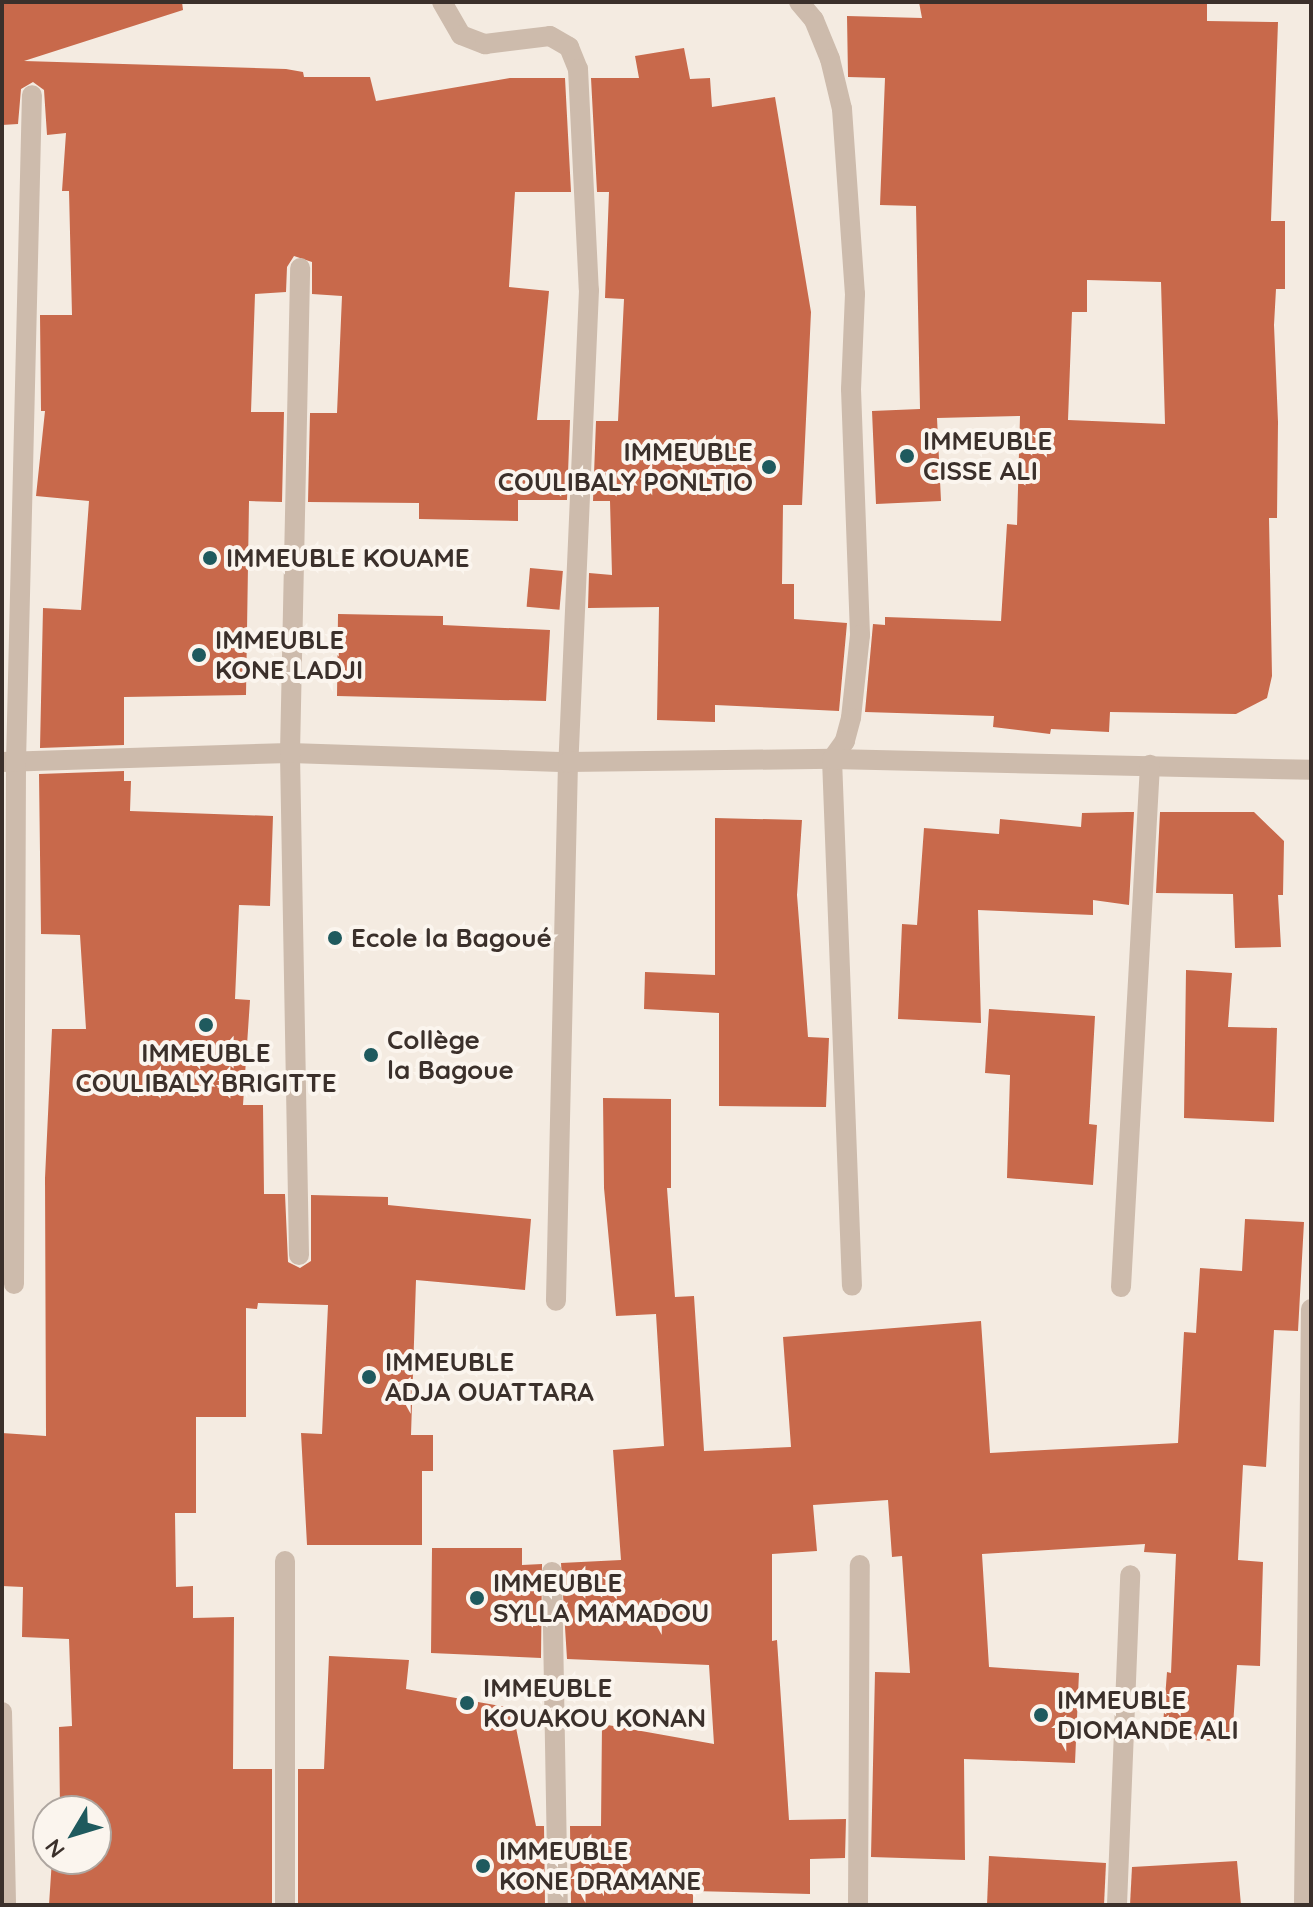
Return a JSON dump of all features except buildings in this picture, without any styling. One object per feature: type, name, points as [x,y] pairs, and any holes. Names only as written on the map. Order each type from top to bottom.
[{"type":"street","points":[[442,2],[461,35],[485,44],[550,36],[569,47],[578,69],[589,290],[568,762],[556,1301]]},
{"type":"street","points":[[799,2],[824,46],[842,109],[855,294],[851,389],[860,635],[851,718],[845,741],[832,759],[852,1286]]},
{"type":"street","points":[[14,1284],[9,762],[32,95]]},
{"type":"street","points":[[299,1255],[290,753],[300,268]]},
{"type":"street","points":[[9,762],[290,753],[568,762],[832,759],[1311,770]]},
{"type":"street","points":[[1121,1287],[1150,765]]},
{"type":"street","points":[[1304,1905],[1311,1309]]},
{"type":"street","points":[[285,1561],[285,1905]]},
{"type":"street","points":[[858,1905],[860,1565]]},
{"type":"street","points":[[552,1572],[558,1905]]},
{"type":"street","points":[[1117,1905],[1130,1575]]},
{"type":"street","points":[[2,1712],[6,1905]]},
{"type":"place","name":"IMMEUBLE CISSE ALI","points":[[907,456]]},
{"type":"place","name":"IMMEUBLE COULIBALY PONLTIO","points":[[769,467]]},
{"type":"place","name":"IMMEUBLE KOUAME","points":[[210,558]]},
{"type":"place","name":"IMMEUBLE KONE LADJI","points":[[199,655]]},
{"type":"place","name":"Ecole la Bagoué","points":[[335,938]]},
{"type":"place","name":"IMMEUBLE COULIBALY BRIGITTE","points":[[206,1025]]},
{"type":"place","name":"Collège la Bagoue","points":[[371,1055]]},
{"type":"place","name":"IMMEUBLE ADJA OUATTARA","points":[[369,1377]]},
{"type":"place","name":"IMMEUBLE SYLLA MAMADOU","points":[[477,1598]]},
{"type":"place","name":"IMMEUBLE KOUAKOU KONAN","points":[[467,1703]]},
{"type":"place","name":"IMMEUBLE DIOMANDE ALI","points":[[1041,1715]]},
{"type":"place","name":"IMMEUBLE KONE DRAMANE","points":[[483,1866]]}]
